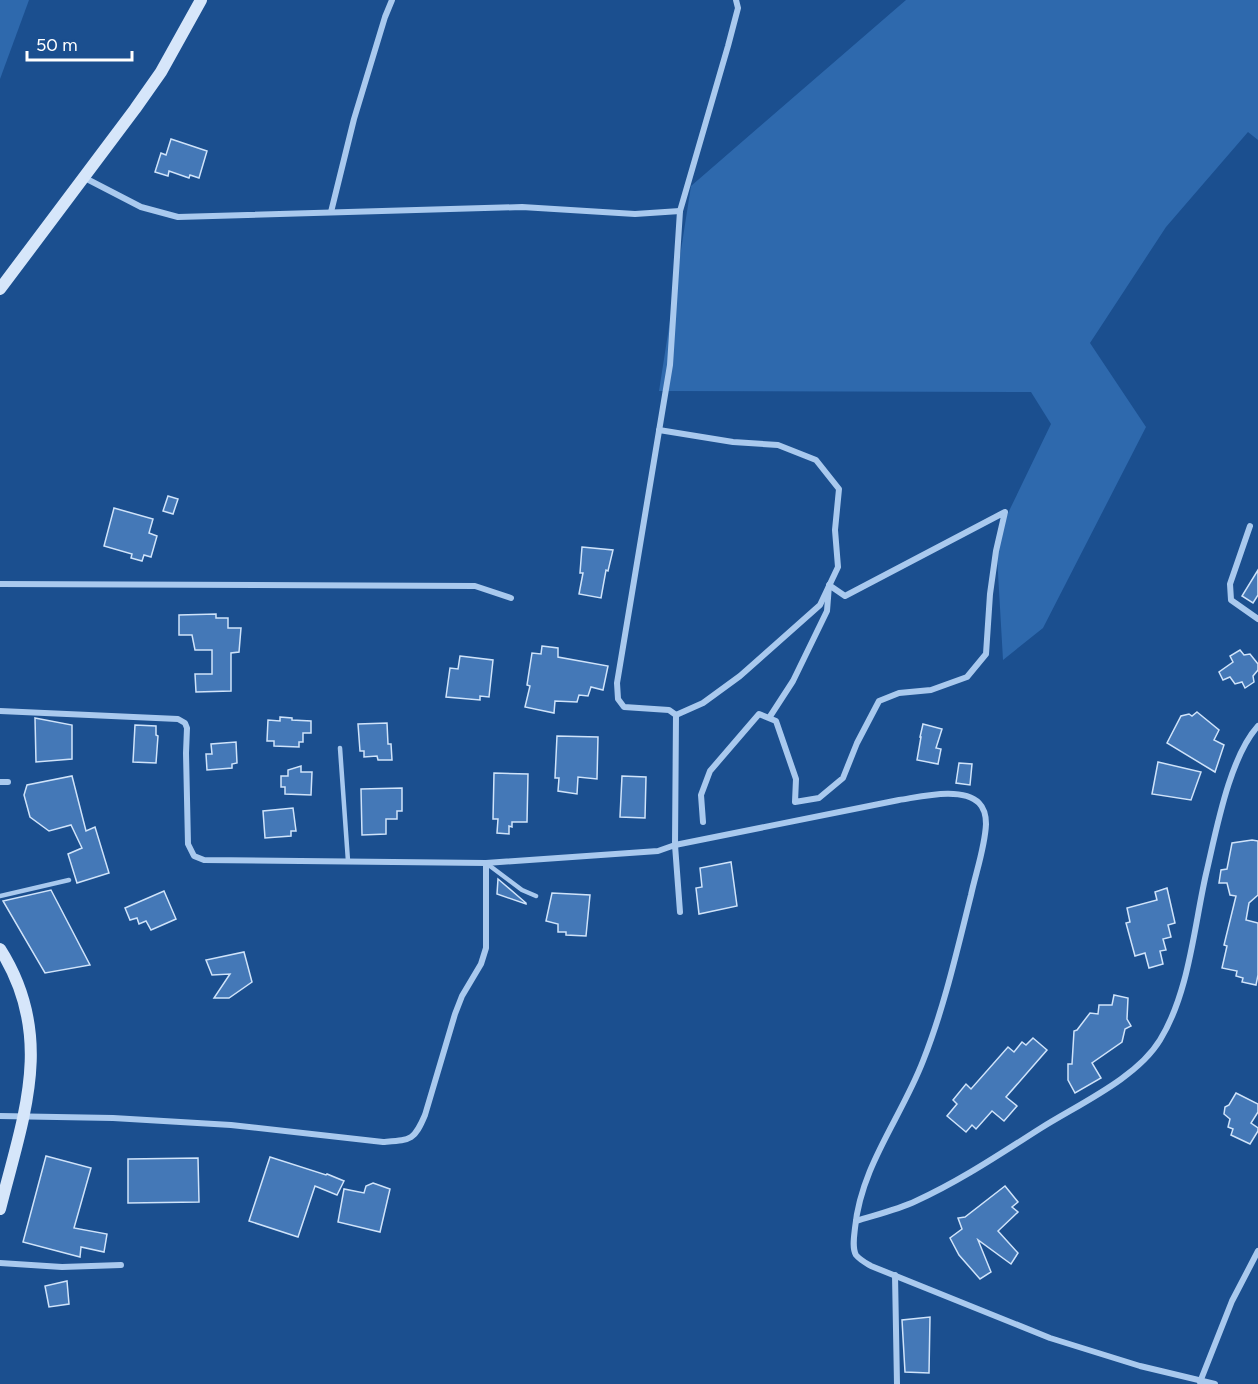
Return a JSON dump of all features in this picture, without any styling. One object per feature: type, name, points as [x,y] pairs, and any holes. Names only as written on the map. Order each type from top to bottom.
[{"type":"main road","points":[[0,289],[161,72],[201,0]]},
{"type":"main road","points":[[0,949],[24,999],[32,1042],[23,1117],[0,1209]]},
{"type":"street","points":[[330,212],[354,119],[385,16],[392,0]]},
{"type":"street","points":[[680,912],[675,845],[676,716],[669,710],[624,707],[618,699],[617,683],[670,365],[680,211],[728,46],[738,8],[736,0]]},
{"type":"street","points":[[83,177],[141,207],[178,217],[522,207],[635,214],[680,211]]},
{"type":"street","points":[[659,430],[734,442],[778,446],[816,460],[839,489],[835,530],[838,567],[820,605],[740,676],[703,703],[676,716]]},
{"type":"street","points":[[703,822],[701,795],[710,771],[759,714],[776,721],[796,779],[795,802],[819,798],[843,778],[857,743],[879,701],[899,693],[931,690],[967,677],[986,654],[990,594],[996,551],[1005,512],[845,596],[829,585]]},
{"type":"street","points":[[1250,526],[1230,584],[1230,594],[1231,600],[1258,619]]},
{"type":"street","points":[[0,584],[475,586],[511,598]]},
{"type":"street","points":[[769,718],[793,681],[827,611],[829,585]]},
{"type":"street","points":[[0,711],[180,720],[185,723],[187,728],[188,840],[194,856],[212,862],[348,861],[486,864],[658,851],[675,845],[899,800],[949,794],[974,799],[983,808],[986,824],[946,991],[918,1074],[867,1175],[859,1200],[856,1221],[854,1249],[856,1255],[871,1266],[1050,1338],[1200,1383],[1215,1384]]},
{"type":"street","points":[[856,1221],[913,1203],[998,1156],[1088,1100],[1152,1052],[1169,1023],[1183,984],[1203,887],[1226,796],[1245,744],[1258,726]]},
{"type":"street","points":[[0,782],[8,782]]},
{"type":"street","points":[[0,1116],[113,1118],[231,1125],[383,1142],[412,1137],[418,1132],[425,1115],[462,996],[481,964],[486,948],[486,864]]},
{"type":"street","points":[[1200,1383],[1232,1301],[1258,1251]]},
{"type":"street","points":[[0,1263],[62,1267],[121,1266]]},
{"type":"street","points":[[894,1275],[897,1384]]},
{"type":"lane","points":[[340,748],[348,861]]},
{"type":"lane","points":[[486,864],[522,890],[536,896]]},
{"type":"lane","points":[[0,896],[69,880]]},
{"type":"shaded area","points":[[0,0],[29,0],[0,79]]},
{"type":"shaded area","points":[[906,0],[1258,0],[1258,140],[1248,132],[1166,227],[1090,343],[1146,427],[1043,628],[1003,660],[996,538],[1051,424],[1031,392],[659,391],[691,186]]},
{"type":"building","points":[[171,139],[207,151],[199,178],[190,175],[189,178],[169,171],[168,176],[155,172],[161,153],[166,155]]},
{"type":"building","points":[[168,496],[178,499],[173,514],[163,511]]},
{"type":"building","points":[[114,508],[153,519],[149,533],[157,536],[151,557],[144,555],[142,561],[131,558],[132,554],[104,546]]},
{"type":"building","points":[[582,547],[613,550],[608,571],[606,570],[601,598],[579,594],[583,573],[580,573]]},
{"type":"building","points":[[1258,570],[1258,595],[1253,603],[1242,596]]},
{"type":"building","points":[[216,614],[216,618],[228,618],[228,628],[241,628],[239,652],[231,653],[231,691],[196,692],[195,674],[212,674],[212,650],[195,650],[192,635],[179,635],[179,615]]},
{"type":"building","points":[[542,646],[558,648],[558,657],[608,666],[603,690],[591,687],[588,696],[579,695],[577,702],[555,701],[554,713],[525,707],[530,686],[527,685],[532,653],[541,654]]},
{"type":"building","points":[[1240,650],[1244,655],[1250,654],[1258,664],[1258,670],[1253,676],[1254,682],[1245,688],[1242,682],[1235,684],[1230,677],[1223,680],[1219,672],[1233,662],[1230,656]]},
{"type":"building","points":[[460,656],[493,660],[489,697],[480,696],[480,700],[446,697],[450,668],[458,669]]},
{"type":"building","points":[[1197,712],[1219,730],[1214,740],[1224,745],[1215,772],[1167,743],[1181,716],[1189,714],[1192,716]]},
{"type":"building","points":[[280,717],[311,721],[311,733],[303,733],[303,742],[299,742],[299,747],[274,746],[274,741],[267,741],[268,720],[280,721]]},
{"type":"building","points":[[35,718],[72,725],[72,759],[36,762]]},
{"type":"building","points":[[387,723],[388,744],[391,744],[392,760],[378,760],[377,756],[364,757],[364,751],[360,751],[358,724]]},
{"type":"building","points":[[923,724],[942,729],[936,748],[941,749],[938,764],[917,760]]},
{"type":"building","points":[[135,725],[156,726],[158,736],[156,763],[133,762]]},
{"type":"building","points":[[557,736],[598,737],[597,779],[578,777],[577,794],[558,791],[559,778],[555,778]]},
{"type":"building","points":[[236,742],[237,763],[232,764],[232,768],[207,770],[206,754],[212,754],[211,744]]},
{"type":"building","points":[[1158,762],[1201,772],[1191,800],[1152,794]]},
{"type":"building","points":[[959,763],[972,764],[970,785],[956,783]]},
{"type":"building","points":[[301,766],[301,772],[312,772],[311,795],[285,794],[285,787],[281,787],[281,776],[288,776],[288,770]]},
{"type":"building","points":[[494,773],[528,774],[527,822],[512,822],[512,827],[509,826],[509,834],[497,833],[498,819],[493,819]]},
{"type":"building","points":[[72,776],[86,831],[95,827],[109,873],[77,883],[68,854],[82,848],[71,825],[49,831],[30,817],[24,795],[27,785]]},
{"type":"building","points":[[622,776],[646,777],[645,818],[620,817]]},
{"type":"building","points":[[402,788],[402,811],[397,811],[397,819],[386,819],[386,834],[362,835],[361,789]]},
{"type":"building","points":[[293,808],[296,831],[291,831],[291,836],[265,838],[263,811]]},
{"type":"building","points":[[1258,841],[1258,895],[1249,903],[1246,920],[1258,923],[1256,985],[1242,982],[1243,978],[1236,976],[1237,971],[1222,968],[1227,946],[1224,945],[1236,896],[1230,895],[1227,883],[1219,883],[1221,870],[1227,869],[1232,843]]},
{"type":"building","points":[[731,862],[737,906],[699,914],[696,888],[702,887],[700,868]]},
{"type":"building","points":[[498,879],[526,903],[526,904],[497,894]]},
{"type":"building","points":[[1167,888],[1175,923],[1168,925],[1171,937],[1163,939],[1166,950],[1160,951],[1163,964],[1149,968],[1145,953],[1135,956],[1126,923],[1130,922],[1127,908],[1157,900],[1155,892]]},
{"type":"building","points":[[51,890],[90,965],[45,973],[3,901]]},
{"type":"building","points":[[164,891],[176,919],[151,930],[146,921],[139,924],[137,918],[130,920],[125,908]]},
{"type":"building","points":[[552,893],[590,895],[586,936],[566,935],[566,932],[558,932],[558,924],[546,921]]},
{"type":"building","points":[[244,952],[252,982],[229,998],[214,998],[230,974],[212,975],[206,960]]},
{"type":"building","points":[[1114,995],[1128,998],[1127,1019],[1131,1026],[1125,1029],[1122,1042],[1092,1063],[1101,1078],[1075,1093],[1068,1080],[1068,1064],[1072,1064],[1074,1031],[1090,1013],[1098,1014],[1099,1005],[1112,1005]]},
{"type":"building","points":[[1033,1038],[1047,1050],[1006,1097],[1017,1106],[1004,1121],[992,1111],[976,1129],[972,1125],[966,1132],[947,1116],[957,1104],[953,1100],[966,1084],[971,1089],[1008,1047],[1014,1052],[1022,1042],[1026,1045]]},
{"type":"building","points":[[1236,1093],[1258,1104],[1258,1112],[1251,1123],[1258,1128],[1258,1131],[1250,1144],[1231,1135],[1233,1129],[1228,1127],[1230,1119],[1224,1114],[1225,1107],[1229,1105]]},
{"type":"building","points":[[46,1156],[91,1168],[74,1228],[107,1234],[104,1252],[81,1247],[80,1257],[23,1242]]},
{"type":"building","points":[[270,1157],[344,1181],[337,1195],[315,1186],[298,1237],[249,1221]]},
{"type":"building","points":[[198,1158],[199,1202],[128,1203],[128,1159]]},
{"type":"building","points":[[373,1183],[390,1189],[380,1232],[338,1222],[344,1189],[364,1193],[366,1186]]},
{"type":"building","points":[[1005,1186],[1018,1202],[1012,1207],[1018,1212],[998,1231],[1018,1253],[1011,1264],[978,1240],[991,1272],[980,1279],[959,1255],[950,1238],[962,1229],[958,1218],[965,1217]]},
{"type":"building","points":[[67,1281],[69,1304],[49,1307],[45,1286]]},
{"type":"building","points":[[930,1317],[929,1373],[905,1372],[902,1320]]}]
